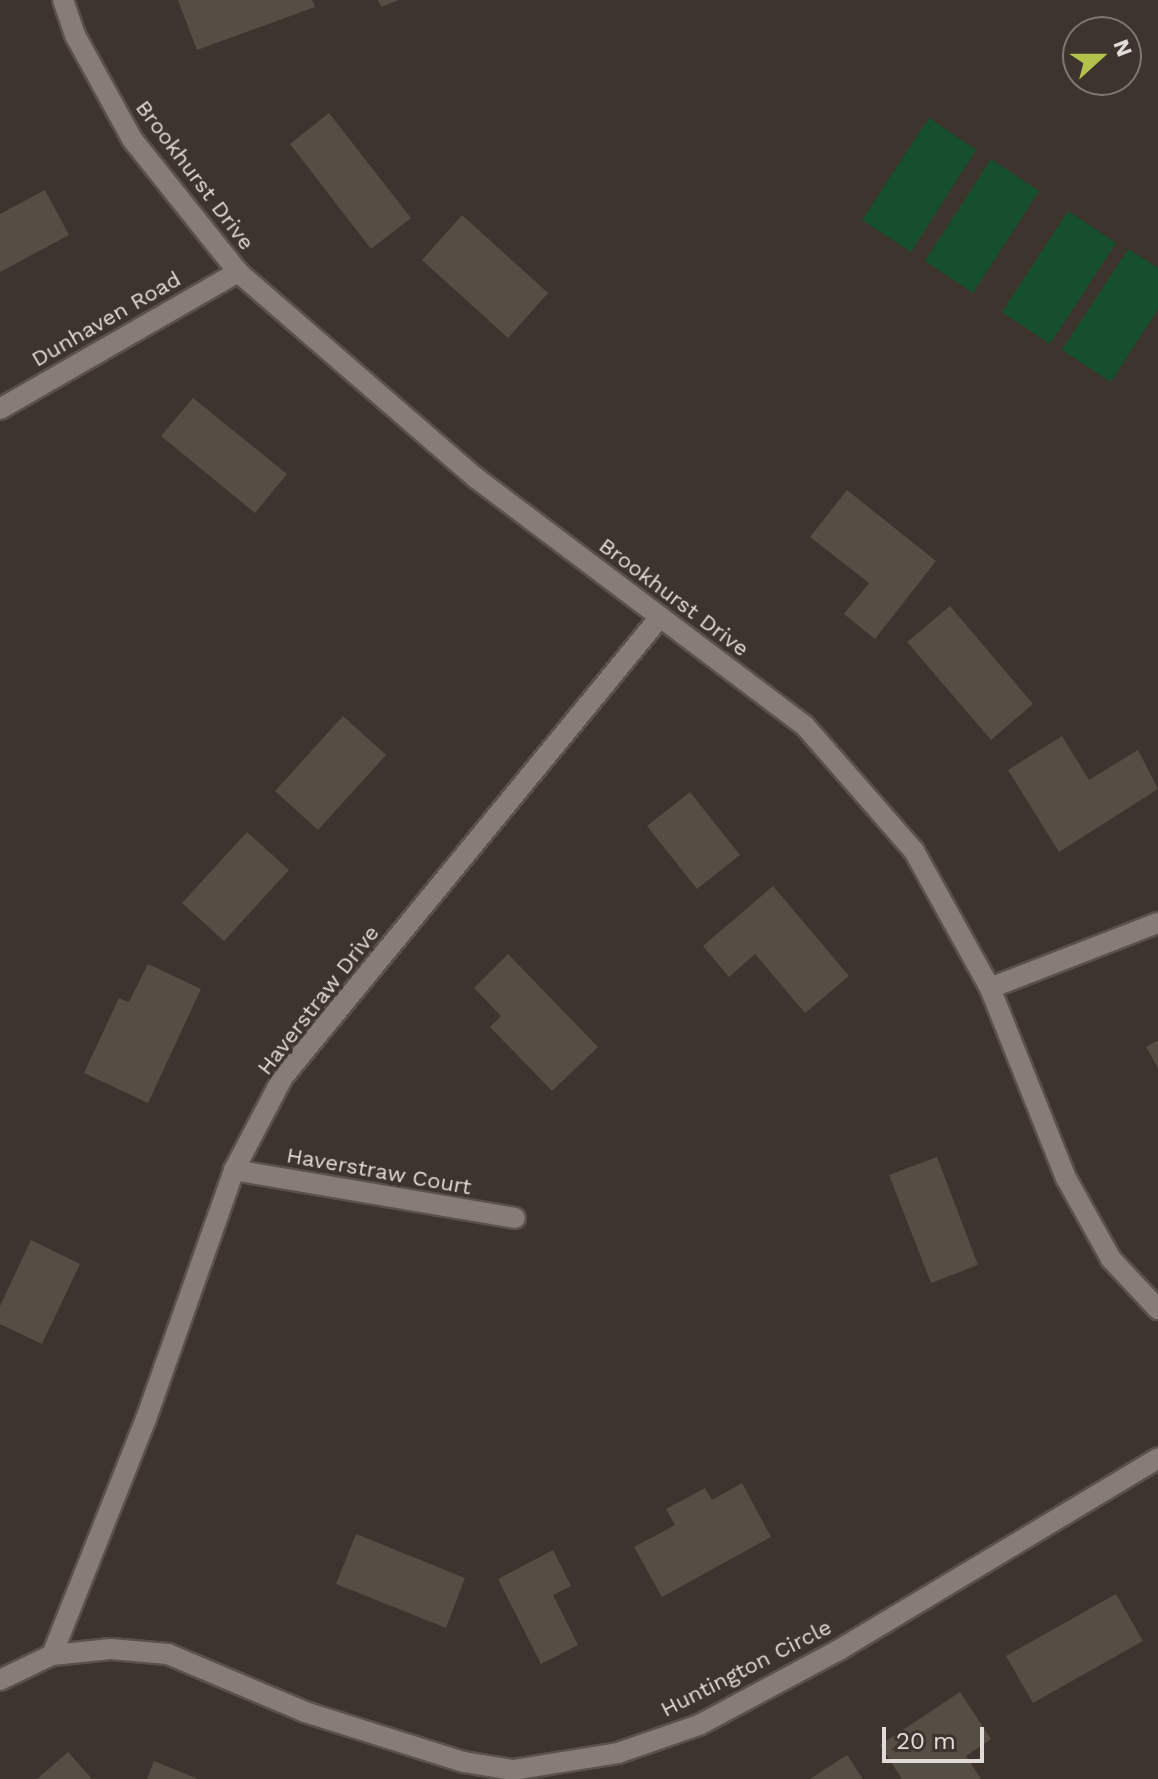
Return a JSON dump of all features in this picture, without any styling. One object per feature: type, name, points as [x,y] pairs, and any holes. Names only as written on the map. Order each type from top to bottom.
[{"type":"street","name":"Brookhurst Drive","points":[[63,0],[76,37],[132,139],[238,272],[476,478],[805,726],[914,851],[990,988],[1066,1178],[1111,1259],[1158,1309]]},
{"type":"street","name":"Dunhaven Road","points":[[0,409],[238,272]]},
{"type":"street","name":"Haverstraw Drive","points":[[52,1655],[146,1419],[234,1170],[283,1077],[660,617]]},
{"type":"street","points":[[990,988],[1158,923]]},
{"type":"street","name":"Haverstraw Court","points":[[234,1170],[515,1218]]},
{"type":"street","name":"Huntington Circle","points":[[0,1680],[52,1655],[111,1649],[168,1654],[305,1712],[464,1762],[513,1770],[556,1765],[618,1753],[699,1725],[839,1650],[1158,1458]]},
{"type":"green space","points":[[929,118],[976,150],[911,252],[862,220]]},
{"type":"green space","points":[[991,159],[1039,191],[973,293],[925,261]]},
{"type":"green space","points":[[1068,211],[1116,243],[1050,344],[1002,312]]},
{"type":"green space","points":[[1128,249],[1158,268],[1158,309],[1111,382],[1062,350]]},
{"type":"building","points":[[178,0],[312,0],[315,7],[197,50]]},
{"type":"building","points":[[378,0],[399,0],[381,7]]},
{"type":"building","points":[[329,113],[411,218],[371,249],[290,144]]},
{"type":"building","points":[[45,190],[69,235],[0,272],[0,214]]},
{"type":"building","points":[[462,215],[548,293],[508,338],[422,260]]},
{"type":"building","points":[[193,398],[287,474],[255,513],[161,436]]},
{"type":"building","points":[[847,490],[936,561],[875,639],[844,614],[869,583],[810,537]]},
{"type":"building","points":[[950,606],[1033,704],[991,740],[907,642]]},
{"type":"building","points":[[343,716],[386,755],[318,830],[275,791]]},
{"type":"building","points":[[1062,736],[1089,780],[1138,750],[1158,789],[1059,852],[1008,770]]},
{"type":"building","points":[[690,792],[740,855],[697,889],[647,826]]},
{"type":"building","points":[[247,832],[289,870],[224,941],[182,903]]},
{"type":"building","points":[[773,886],[849,976],[805,1013],[755,954],[729,977],[703,946]]},
{"type":"building","points":[[508,954],[598,1047],[552,1091],[490,1027],[501,1016],[474,988]]},
{"type":"building","points":[[148,964],[201,989],[148,1103],[84,1073],[119,998],[129,1002]]},
{"type":"building","points":[[1158,1040],[1158,1068],[1146,1047]]},
{"type":"building","points":[[937,1157],[978,1265],[931,1283],[889,1175]]},
{"type":"building","points":[[31,1240],[80,1264],[42,1344],[0,1324],[0,1306]]},
{"type":"building","points":[[742,1483],[771,1537],[662,1597],[634,1547],[675,1525],[666,1509],[705,1488],[712,1500]]},
{"type":"building","points":[[356,1534],[465,1578],[446,1628],[336,1584]]},
{"type":"building","points":[[553,1550],[571,1586],[553,1595],[578,1645],[541,1664],[498,1579]]},
{"type":"building","points":[[1116,1594],[1143,1641],[1033,1703],[1006,1656]]},
{"type":"building","points":[[960,1692],[991,1739],[966,1756],[981,1779],[902,1779],[880,1745]]},
{"type":"building","points":[[68,1752],[92,1779],[37,1779]]},
{"type":"building","points":[[847,1755],[863,1779],[810,1779]]},
{"type":"building","points":[[154,1761],[198,1779],[147,1779]]}]
